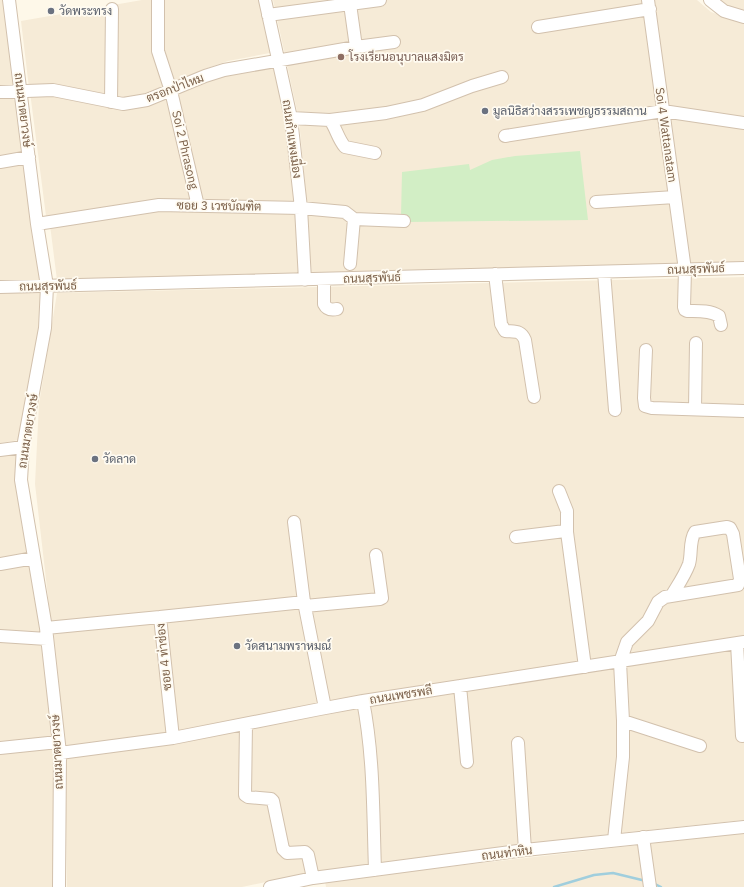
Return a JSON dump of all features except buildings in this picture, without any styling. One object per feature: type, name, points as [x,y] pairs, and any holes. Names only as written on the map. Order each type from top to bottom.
[{"type":"street","name":"ถนนมาตยาวงษ์","points":[[9,0],[37,224],[47,286],[45,328],[23,447],[21,480],[47,633],[59,747],[59,887]]},
{"type":"street","points":[[16,0],[18,13]]},
{"type":"street","name":"Soi 2 Phrasong","points":[[158,0],[158,51],[171,90],[198,206]]},
{"type":"street","name":"ถนนกำแพงเมี่อง","points":[[265,0],[291,118],[301,208],[304,280]]},
{"type":"street","points":[[268,15],[380,0]]},
{"type":"street","points":[[710,0],[724,11],[744,17]]},
{"type":"street","points":[[350,4],[356,47]]},
{"type":"street","points":[[538,28],[649,4]]},
{"type":"street","name":"Soi 4 Wattanatam","points":[[649,4],[685,270],[684,309],[687,311],[716,314],[719,316],[722,325]]},
{"type":"street","points":[[111,102],[112,9]]},
{"type":"street","name":"ตรอกป่าไหม","points":[[0,92],[53,90],[123,104],[147,100],[205,76],[224,70],[356,47],[394,42]]},
{"type":"street","points":[[291,118],[330,120],[386,113],[424,105],[472,86],[502,77]]},
{"type":"street","points":[[505,136],[663,111],[744,123]]},
{"type":"street","points":[[330,120],[335,127],[339,139],[344,147],[375,153]]},
{"type":"street","points":[[0,162],[29,157]]},
{"type":"street","points":[[596,202],[675,197]]},
{"type":"street","name":"ซอย 3 เวชบัณฑิต","points":[[37,224],[159,205],[301,208],[345,212],[354,219]]},
{"type":"street","points":[[350,264],[354,219],[404,221]]},
{"type":"street","name":"ถนนสุรพันธ์","points":[[0,288],[744,268]]},
{"type":"street","points":[[604,272],[616,410]]},
{"type":"street","points":[[495,274],[501,324],[505,331],[517,331],[525,340],[534,397]]},
{"type":"street","points":[[324,280],[324,304],[331,310],[337,309]]},
{"type":"street","points":[[695,409],[696,343]]},
{"type":"street","points":[[646,350],[645,406],[652,408],[744,411]]},
{"type":"street","points":[[0,450],[23,447]]},
{"type":"street","points":[[559,491],[567,511],[567,532],[585,667]]},
{"type":"street","points":[[294,522],[305,604],[325,708]]},
{"type":"street","points":[[614,840],[623,758],[620,662],[627,642],[648,621],[658,602],[665,597],[738,585],[740,579],[733,534],[730,528],[727,527],[695,532],[692,538],[691,555],[687,570],[672,595]]},
{"type":"street","points":[[516,537],[567,532]]},
{"type":"street","points":[[160,618],[305,604],[380,599],[382,598],[376,555]]},
{"type":"street","points":[[0,564],[34,558]]},
{"type":"street","name":"ซอย 4 ท่าช่อง","points":[[0,636],[47,633],[160,618],[173,738]]},
{"type":"street","points":[[740,642],[742,736]]},
{"type":"street","name":"ถนนเพชรพลี","points":[[0,748],[59,747],[173,738],[363,701],[620,662],[740,642]]},
{"type":"street","points":[[460,686],[467,762]]},
{"type":"street","points":[[363,701],[369,735],[372,766],[375,870]]},
{"type":"street","points":[[623,721],[700,746]]},
{"type":"street","points":[[246,724],[245,795],[248,798],[271,799],[273,801],[283,849],[287,854],[305,852],[308,855],[319,881]]},
{"type":"street","points":[[518,743],[525,850]]},
{"type":"street","name":"ถนนท่าหิน","points":[[270,887],[319,881],[375,870],[525,850],[744,827]]},
{"type":"street","points":[[643,837],[650,887]]},
{"type":"shaded area","points":[[0,0],[6,0],[16,86],[0,87]]},
{"type":"shaded area","points":[[142,0],[152,0],[156,52],[167,87],[148,95],[123,98],[29,88],[21,21]]},
{"type":"shaded area","points":[[161,0],[262,0],[275,52],[228,61],[204,69],[173,84],[162,50]]},
{"type":"shaded area","points":[[273,0],[645,0],[680,263],[309,276],[307,206],[299,120]]},
{"type":"shaded area","points":[[654,0],[697,0],[711,12],[744,24],[744,263],[689,264]]},
{"type":"shaded area","points":[[720,0],[744,0],[744,12],[730,9]]},
{"type":"shaded area","points":[[275,63],[288,124],[297,203],[200,201],[175,93],[205,79]]},
{"type":"shaded area","points":[[30,92],[123,106],[170,95],[194,201],[159,202],[46,216]]},
{"type":"shaded area","points":[[11,97],[19,105],[44,282],[0,282],[0,98]]},
{"type":"shaded area","points":[[160,209],[297,211],[299,275],[57,280],[50,225]]},
{"type":"shaded area","points":[[744,277],[744,820],[609,834],[319,871],[242,887],[67,887],[65,744],[35,484],[39,404],[57,293]]},
{"type":"shaded area","points":[[41,291],[38,331],[19,440],[0,443],[0,292]]},
{"type":"shaded area","points":[[19,450],[42,636],[0,633],[0,452]]},
{"type":"shaded area","points":[[0,640],[43,642],[52,740],[0,746]]},
{"type":"shaded area","points":[[51,745],[55,768],[53,887],[0,887],[0,751]]},
{"type":"shaded area","points":[[744,833],[744,887],[326,887],[325,881]]},
{"type":"green space","points":[[580,151],[588,220],[409,222],[401,216],[402,172],[469,164],[470,170],[492,160],[515,156]]},
{"type":"waterway","points":[[554,887],[594,875],[613,873],[646,881]]},
{"type":"waterway","points":[[653,883],[661,887]]},
{"type":"place","name":"วัดพระทรง","points":[[51,11]]},
{"type":"place","name":"โรงเรียนอนุบาลแสงมิตร","points":[[341,57]]},
{"type":"place","name":"มูลนิธิสว่างสรรเพชญธรรมสถาน","points":[[485,111]]},
{"type":"place","name":"วัดลาด","points":[[95,459]]},
{"type":"place","name":"วัดสนามพราหมณ์","points":[[237,646]]}]
